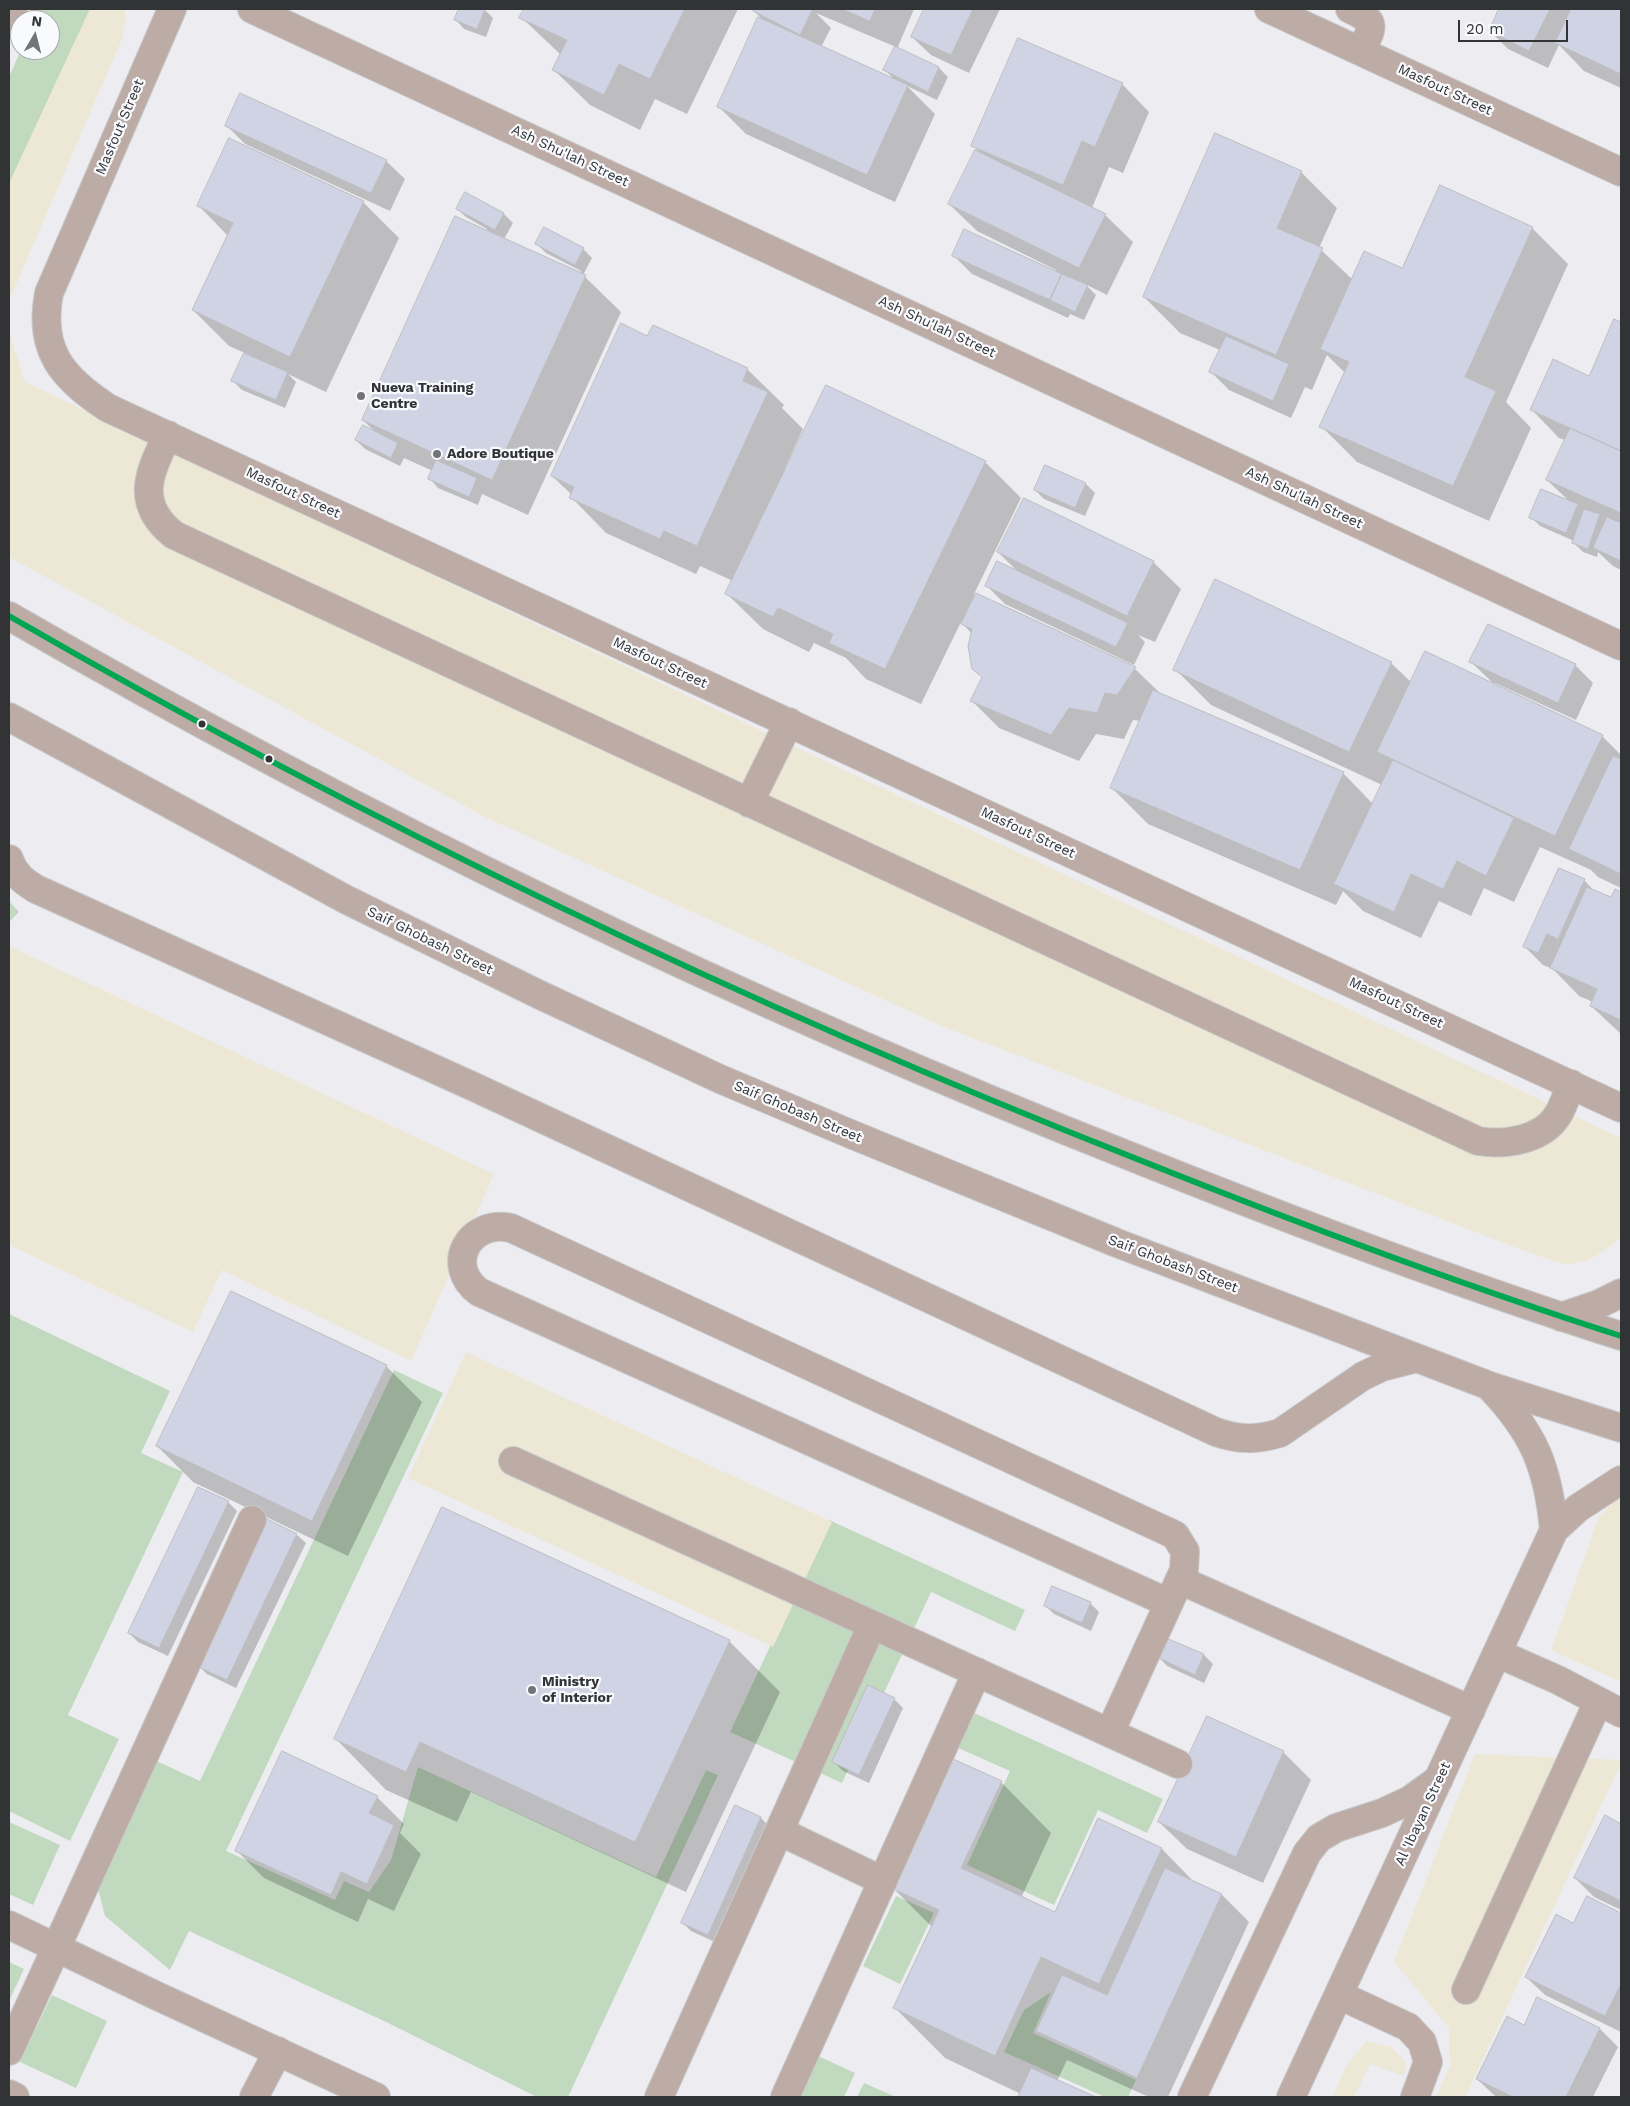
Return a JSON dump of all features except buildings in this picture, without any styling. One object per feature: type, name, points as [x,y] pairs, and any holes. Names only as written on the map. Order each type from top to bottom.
[{"type":"street","points":[[9,18],[13,9]]},
{"type":"street","name":"Masfout Street","points":[[172,9],[56,277],[46,310],[46,328],[50,346],[58,364],[69,379],[84,392],[108,408],[1621,1108]]},
{"type":"street","name":"Ash Shu'lah Street","points":[[252,9],[1621,646]]},
{"type":"street","name":"Masfout Street","points":[[1269,9],[1621,172]]},
{"type":"street","points":[[1353,9],[1372,23],[1361,51]]},
{"type":"street","points":[[168,435],[153,463],[149,479],[149,496],[154,512],[161,524],[174,535],[1478,1141],[1505,1143],[1533,1135],[1547,1126],[1558,1115],[1571,1084]]},
{"type":"street","points":[[9,616],[147,694],[308,780],[498,877],[823,1029],[1013,1110],[1276,1215],[1561,1317],[1621,1336]]},
{"type":"street","name":"Saif Ghobash Street","points":[[9,717],[347,900],[538,994],[720,1078],[999,1195],[1417,1358],[1490,1386],[1621,1428]]},
{"type":"street","points":[[750,803],[788,722]]},
{"type":"street","points":[[9,860],[12,868],[21,880],[36,889],[472,1086],[1231,1438],[1265,1438],[1280,1433],[1363,1376],[1382,1367],[1417,1358]]},
{"type":"street","points":[[1110,1732],[1175,1591],[1186,1560],[1185,1551],[1175,1534],[511,1228],[499,1225],[489,1227],[474,1235],[463,1255],[465,1273],[470,1284],[479,1292],[1175,1591],[1471,1710]]},
{"type":"street","points":[[1561,1317],[1599,1304],[1621,1293]]},
{"type":"street","points":[[1490,1386],[1512,1410],[1530,1437],[1539,1457],[1551,1498],[1554,1530]]},
{"type":"street","points":[[513,1461],[1178,1764]]},
{"type":"street","name":"Al 'Ibayan Street","points":[[1291,2097],[1554,1530],[1578,1508],[1621,1480]]},
{"type":"street","points":[[9,2050],[252,1520]]},
{"type":"street","points":[[659,2097],[872,1625]]},
{"type":"street","points":[[1466,1990],[1610,1707],[1558,1680],[1497,1653]]},
{"type":"street","points":[[785,2097],[977,1672]]},
{"type":"street","points":[[1192,2097],[1306,1853],[1319,1838],[1336,1828],[1382,1813],[1410,1800],[1440,1778]]},
{"type":"street","points":[[779,1831],[882,1881]]},
{"type":"street","points":[[9,1924],[157,1996],[376,2097]]},
{"type":"street","points":[[1339,1996],[1408,2028],[1422,2042],[1428,2062],[1415,2097]]},
{"type":"street","points":[[254,2097],[278,2052]]},
{"type":"street","points":[[9,2094],[15,2097]]},
{"type":"green space","points":[[90,9],[9,184],[9,77],[17,60],[60,60],[60,10],[40,10]]},
{"type":"green space","points":[[9,901],[19,912],[9,922]]},
{"type":"green space","points":[[9,1314],[170,1391],[141,1453],[183,1472],[68,1715],[119,1739],[70,1841],[9,1811]]},
{"type":"green space","points":[[394,1370],[443,1393],[226,1851],[335,1900],[344,1881],[369,1892],[391,1860],[418,1767],[656,1877],[706,1770],[718,1775],[568,2097],[537,2097],[384,2021],[189,1931],[170,1970],[105,1916],[95,1877],[152,1759],[200,1781]]},
{"type":"green space","points":[[829,1520],[1025,1610],[1015,1631],[931,1592],[842,1783],[730,1732]]},
{"type":"green space","points":[[972,1712],[1163,1799],[1147,1833],[1098,1810],[1054,1905],[967,1865],[1010,1771],[956,1747]]},
{"type":"green space","points":[[9,1822],[60,1845],[33,1905],[9,1894]]},
{"type":"green space","points":[[896,1896],[934,1913],[900,1984],[863,1966]]},
{"type":"green space","points":[[9,1962],[24,1969],[9,2001]]},
{"type":"green space","points":[[1051,1992],[1033,2033],[1136,2080],[1128,2097],[1105,2097],[1004,2052],[1024,2010]]},
{"type":"green space","points":[[52,1995],[107,2021],[76,2088],[20,2062]]},
{"type":"green space","points":[[818,2056],[855,2073],[844,2097],[799,2097]]},
{"type":"green space","points":[[864,2083],[896,2097],[857,2097]]},
{"type":"sand","points":[[90,9],[124,9],[126,15],[122,39],[9,301],[9,184]]},
{"type":"sand","points":[[9,331],[25,382],[1621,1138],[1621,1238],[1604,1251],[1584,1261],[1565,1264],[1554,1261],[944,1027],[485,817],[9,557]]},
{"type":"sand","points":[[9,946],[494,1174],[411,1361],[222,1270],[193,1332],[9,1245]]},
{"type":"sand","points":[[466,1352],[832,1522],[773,1647],[408,1478]]},
{"type":"sand","points":[[1621,1495],[1621,1682],[1551,1650],[1599,1517]]},
{"type":"sand","points":[[1475,1754],[1621,1760],[1621,1763],[1465,2097],[1436,2097],[1450,2066],[1449,2028],[1394,1962]]},
{"type":"sand","points":[[1367,2041],[1391,2047],[1406,2062],[1404,2076],[1370,2064],[1354,2097],[1332,2097],[1348,2063]]},
{"type":"transit line","points":[[9,616],[145,693],[423,839],[705,975],[848,1039],[992,1100],[1257,1206],[1438,1274],[1621,1336]]},
{"type":"place","name":"Nueva Training Centre","points":[[361,396]]},
{"type":"place","name":"Adore Boutique","points":[[437,454]]},
{"type":"place","name":"Ministry of Interior","points":[[532,1690]]}]
